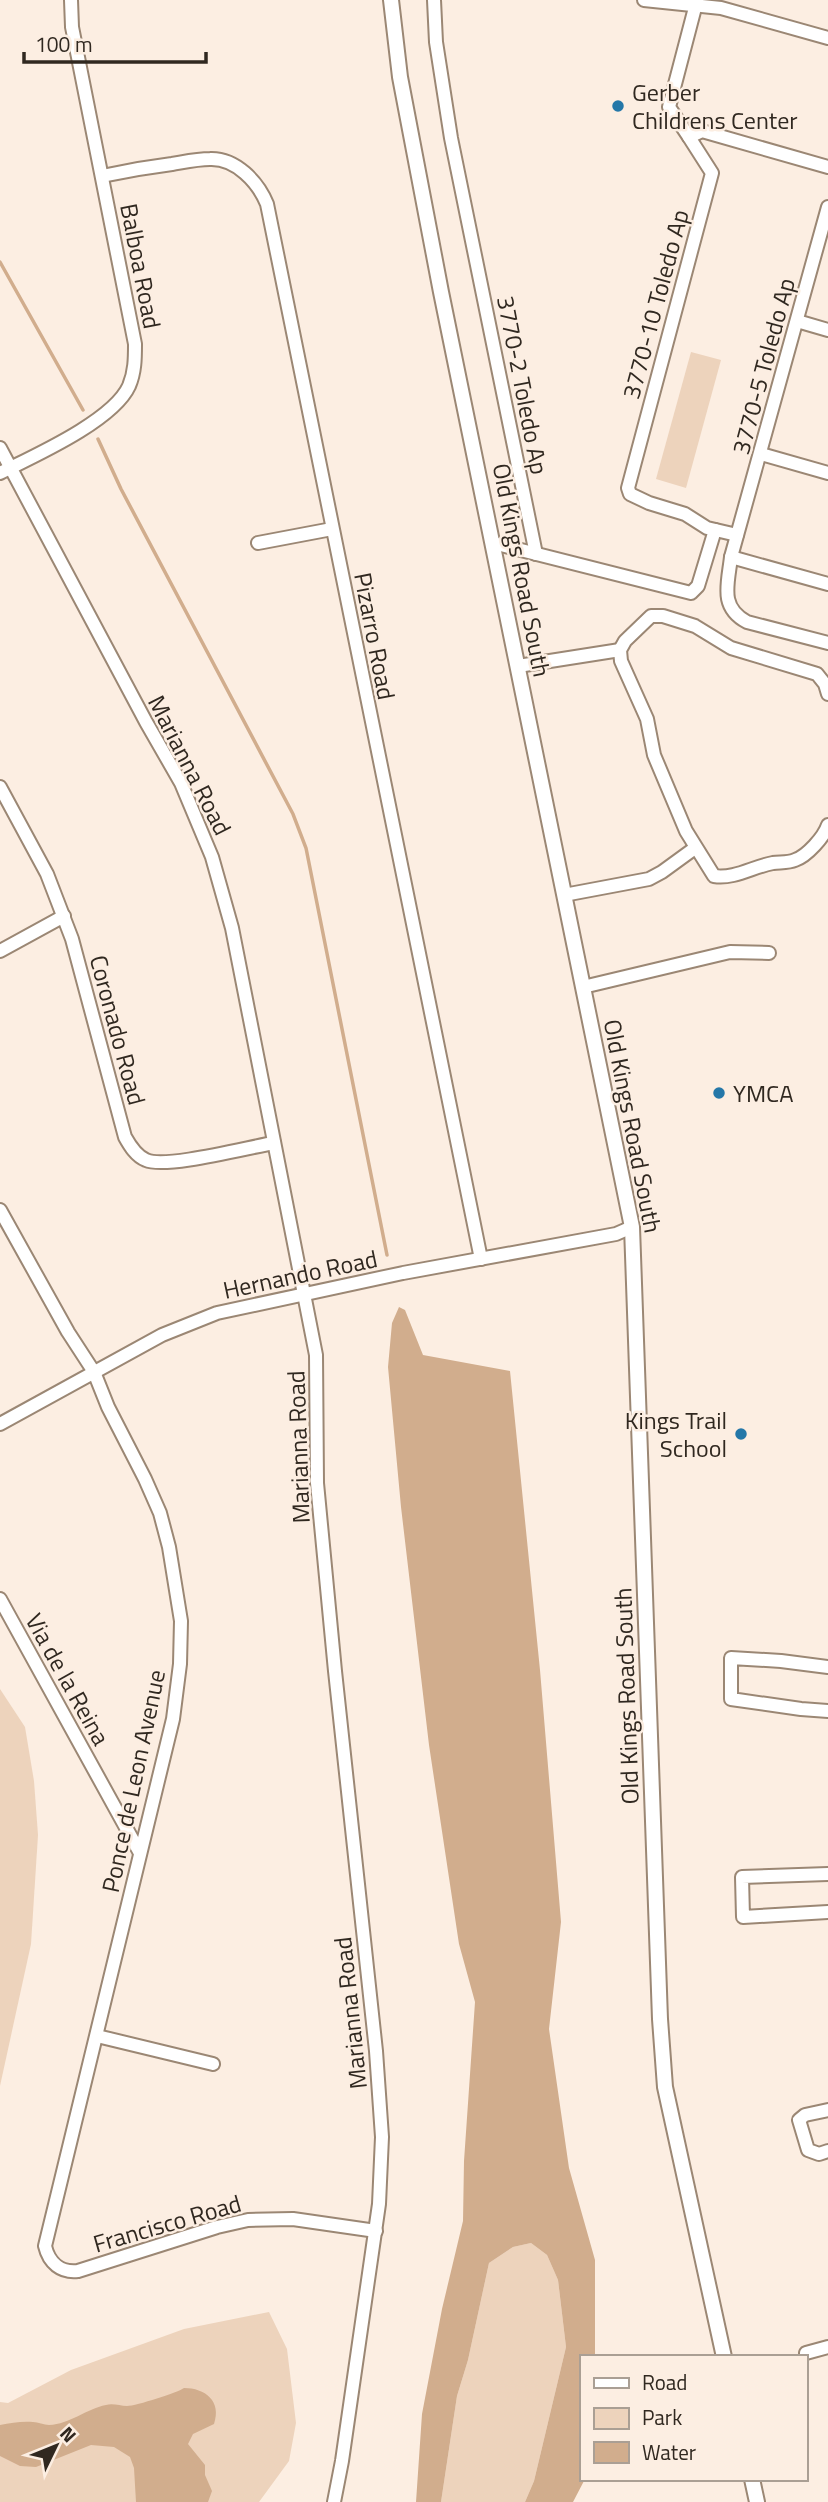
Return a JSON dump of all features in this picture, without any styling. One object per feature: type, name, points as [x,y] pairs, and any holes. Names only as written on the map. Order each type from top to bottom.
[{"type":"street","name":"Balboa Road","points":[[5,470],[85,427],[108,411],[121,398],[132,377],[135,358],[135,344],[72,27],[71,0]]},
{"type":"street","name":"Old Kings Road South","points":[[391,0],[400,77],[441,292],[632,1227],[660,2019],[666,2087],[724,2355]]},
{"type":"street","name":"3770-2 Toledo Ap","points":[[434,0],[436,42],[451,138],[536,554]]},
{"type":"street","points":[[644,0],[697,2],[828,38]]},
{"type":"street","points":[[697,2],[669,107],[689,137],[702,131],[828,167]]},
{"type":"street","name":"3770-10 Toledo Ap","points":[[689,137],[712,173],[628,488],[630,494],[649,503],[685,514],[699,524],[715,530],[737,535]]},
{"type":"street","name":"Pizarro Road","points":[[102,176],[212,158],[235,166],[247,176],[263,194],[270,211],[481,1259]]},
{"type":"street","name":"3770-5 Toledo Ap","points":[[737,535],[828,207]]},
{"type":"street","points":[[797,321],[828,330]]},
{"type":"street","name":"Marianna Road","points":[[0,448],[5,470],[181,783],[204,835],[232,928],[316,1355],[317,1483],[380,2088],[382,2162],[376,2231],[334,2502]]},
{"type":"street","points":[[761,454],[828,473]]},
{"type":"street","points":[[258,543],[332,529]]},
{"type":"street","points":[[494,543],[691,593],[698,586],[715,530]]},
{"type":"street","points":[[737,535],[731,557],[727,597],[730,609],[735,615],[747,622],[828,643]]},
{"type":"street","points":[[731,557],[828,584]]},
{"type":"street","points":[[828,694],[825,684],[817,674],[731,648],[703,629],[663,616],[651,616],[625,641],[620,650],[621,661],[647,719],[654,755],[686,831],[714,876],[729,878],[771,864],[796,860],[806,853],[826,831],[828,825]]},
{"type":"street","points":[[518,666],[620,650]]},
{"type":"street","name":"Coronado Road","points":[[0,787],[47,874],[64,916],[125,1137],[131,1148],[146,1161],[168,1164],[274,1143]]},
{"type":"street","points":[[564,895],[649,879],[662,873],[695,848]]},
{"type":"street","points":[[0,951],[64,916]]},
{"type":"street","points":[[583,987],[730,951],[769,953]]},
{"type":"street","name":"Ponce de Leon Avenue","points":[[0,1210],[68,1332],[94,1372],[108,1408],[145,1479],[160,1513],[181,1620],[178,1694],[45,2246],[55,2266]]},
{"type":"street","name":"Hernando Road","points":[[0,1424],[162,1335],[192,1322],[262,1302],[616,1234],[632,1227]]},
{"type":"street","name":"Via de la Reina","points":[[0,1599],[140,1853]]},
{"type":"street","points":[[828,1667],[731,1658],[731,1699],[828,1710]]},
{"type":"street","points":[[828,1874],[742,1877],[743,1917],[828,1912]]},
{"type":"street","points":[[97,2036],[212,2064]]},
{"type":"street","points":[[828,2110],[805,2115],[799,2120],[808,2150],[818,2154],[828,2151]]},
{"type":"street","name":"Francisco Road","points":[[55,2266],[78,2272],[248,2220],[293,2219],[376,2231]]},
{"type":"street","points":[[807,2353],[828,2347]]},
{"type":"street","points":[[752,2481],[757,2502]]},
{"type":"green space","points":[[691,352],[721,360],[686,488],[656,479]]},
{"type":"green space","points":[[0,1689],[25,1727],[34,1781],[38,1835],[31,1944],[0,2086]]},
{"type":"green space","points":[[531,2243],[547,2255],[558,2280],[566,2347],[534,2481],[525,2502],[441,2502],[457,2396],[468,2360],[489,2263],[513,2247]]},
{"type":"green space","points":[[269,2312],[287,2349],[296,2423],[289,2461],[259,2502],[0,2502],[0,2402],[8,2403],[71,2370],[184,2329]]},
{"type":"water","points":[[399,1307],[405,1310],[423,1355],[510,1371],[540,1670],[561,1922],[549,2029],[569,2168],[595,2260],[595,2355],[580,2355],[580,2481],[584,2481],[573,2502],[525,2502],[534,2481],[566,2347],[558,2280],[547,2255],[531,2243],[513,2247],[489,2263],[468,2360],[457,2396],[441,2502],[416,2502],[422,2414],[442,2309],[463,2221],[464,2161],[475,2002],[459,1944],[429,1745],[401,1507],[388,1367],[392,1323]]},
{"type":"water","points":[[184,2388],[205,2393],[216,2409],[214,2424],[193,2434],[188,2444],[205,2465],[205,2475],[212,2491],[208,2502],[136,2502],[134,2468],[130,2457],[114,2447],[91,2445],[36,2467],[20,2466],[0,2456],[0,2425],[25,2422],[57,2424],[99,2407],[111,2404],[132,2405]]},
{"type":"waterway","points":[[0,262],[83,410]]},
{"type":"waterway","points":[[98,439],[121,489],[293,814],[306,848],[387,1255]]},
{"type":"place","name":"Gerber Childrens Center","points":[[618,106]]},
{"type":"place","name":"YMCA","points":[[719,1093]]},
{"type":"place","name":"Kings Trail School","points":[[741,1434]]}]
